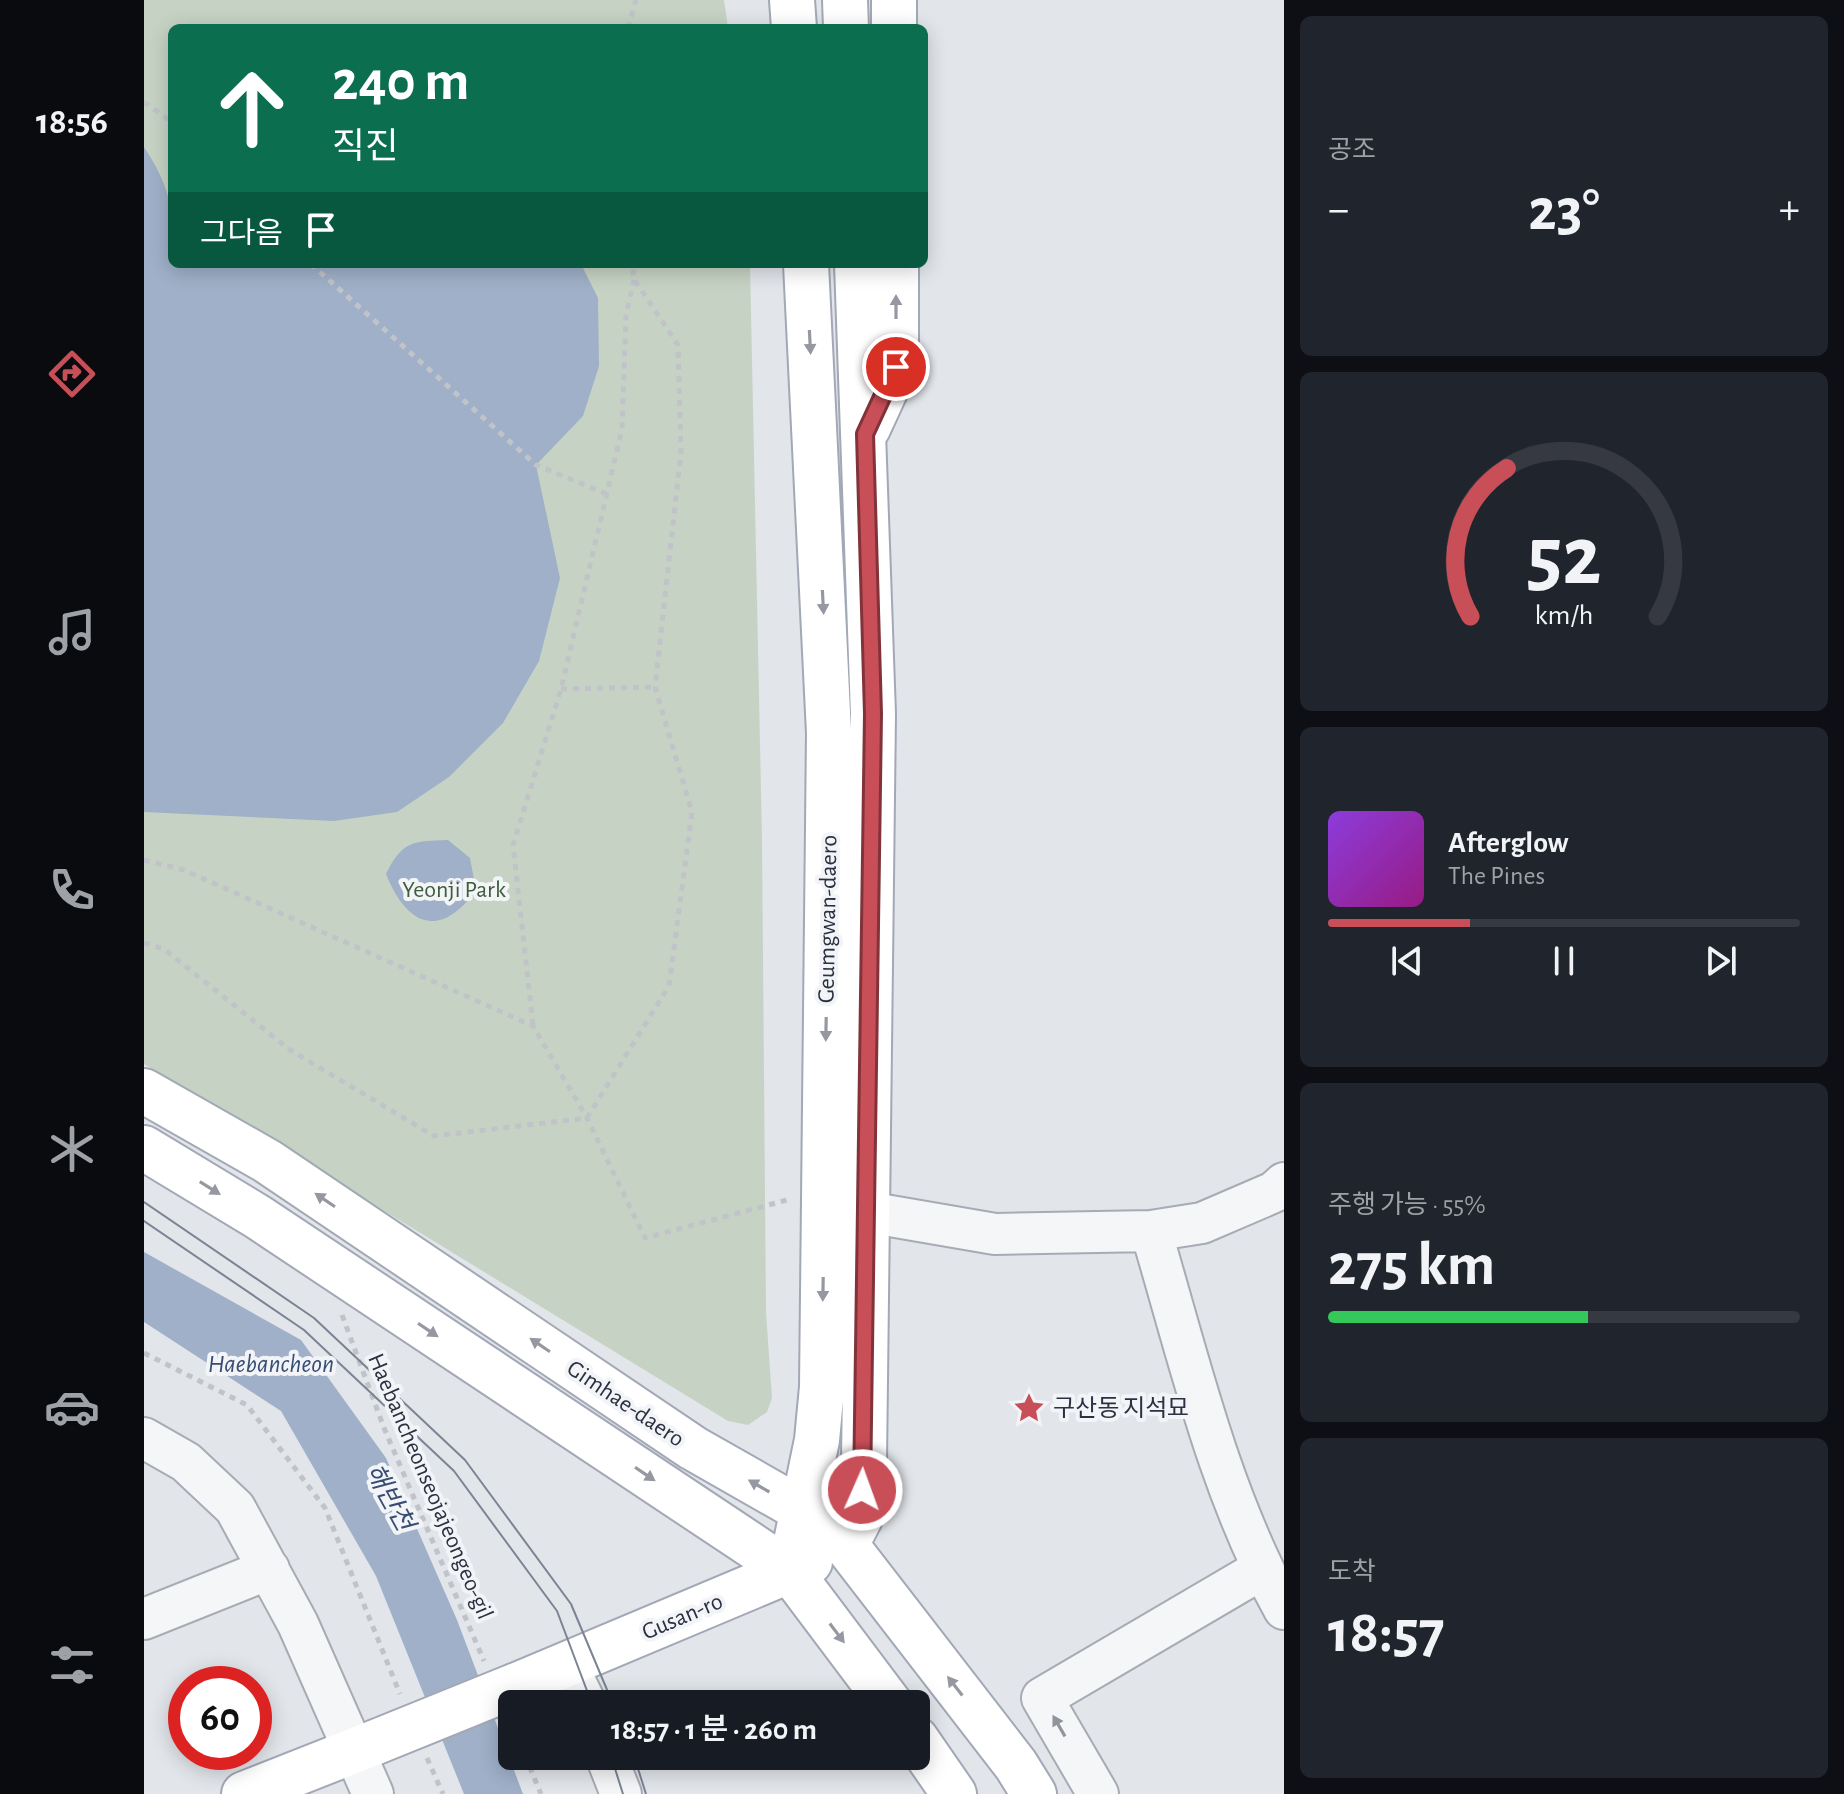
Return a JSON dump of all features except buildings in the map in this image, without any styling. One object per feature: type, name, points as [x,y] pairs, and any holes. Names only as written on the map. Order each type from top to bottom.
[{"type":"main road","points":[[792,0],[794,24]]},
{"type":"main road","points":[[845,0],[846,24]]},
{"type":"main road","points":[[894,0],[894,24]]},
{"type":"main road","name":"Geumgwan-daero","points":[[790,1571],[817,1440],[822,1387],[829,733],[806,268]]},
{"type":"main road","name":"Geumgwan-daero","points":[[846,1545],[860,1518],[864,1463],[873,714],[857,268]]},
{"type":"main road","points":[[865,434],[896,367],[896,268]]},
{"type":"main road","name":"Gimhae-daero","points":[[144,1091],[267,1161],[693,1448],[802,1510],[846,1545],[1016,1765],[1034,1794]]},
{"type":"main road","name":"Gimhae-daero","points":[[144,1148],[320,1258],[790,1571],[879,1690]]},
{"type":"main road","name":"Gusan-ro","points":[[364,1746],[503,1677],[567,1665],[846,1545]]},
{"type":"main road","points":[[244,1794],[364,1746]]},
{"type":"main road","points":[[930,1759],[954,1794]]},
{"type":"street","points":[[867,1212],[995,1234],[1151,1231],[1202,1223],[1274,1192],[1284,1183]]},
{"type":"street","points":[[1151,1231],[1229,1494],[1262,1569],[1284,1609]]},
{"type":"street","points":[[144,1438],[186,1462],[235,1508],[364,1746],[373,1794]]},
{"type":"street","points":[[144,1619],[269,1569]]},
{"type":"street","points":[[1098,1794],[1042,1698],[1262,1569]]},
{"type":"street","points":[[567,1665],[579,1690]]},
{"type":"street","points":[[612,1770],[621,1794]]},
{"type":"path","points":[[629,24],[636,0]]},
{"type":"path","points":[[144,102],[168,119]]},
{"type":"path","points":[[315,268],[536,465],[607,494]]},
{"type":"path","points":[[633,268],[634,279],[626,315],[622,429],[561,689],[513,845],[533,1026],[587,1118],[645,1238],[824,1190]]},
{"type":"path","points":[[587,1118],[669,986],[692,812],[655,687],[681,452],[678,345],[634,279]]},
{"type":"path","points":[[561,689],[655,687]]},
{"type":"path","points":[[144,860],[199,876],[533,1026]]},
{"type":"path","points":[[144,943],[164,949],[290,1050],[434,1136],[587,1118]]},
{"type":"path","name":"Haebancheonseojajeongeo-gil","points":[[320,1258],[384,1428],[503,1677]]},
{"type":"path","points":[[144,1353],[247,1405],[325,1508],[402,1699]]},
{"type":"path","points":[[425,1753],[443,1794]]},
{"type":"path","points":[[531,1770],[541,1794]]},
{"type":"green space","name":"Yeonji Park","points":[[144,0],[724,0],[727,24],[168,24],[168,268],[750,268],[762,840],[766,1312],[772,1398],[767,1412],[748,1425],[728,1421],[144,1064]]},
{"type":"water","points":[[144,147],[161,177],[168,198],[168,268],[583,268],[598,298],[599,366],[583,416],[536,465],[560,578],[539,661],[503,723],[449,777],[397,812],[334,821],[144,812]]},
{"type":"water","points":[[448,840],[470,858],[476,890],[450,916],[437,921],[425,920],[404,905],[386,874],[398,855],[410,845]]},
{"type":"water","name":"Haebancheon","points":[[144,1252],[301,1340],[386,1458],[457,1620],[498,1728],[498,1770],[514,1770],[523,1794],[464,1794],[376,1576],[281,1411],[144,1322]]},
{"type":"tram line","points":[[144,1202],[314,1318],[465,1460],[571,1604],[607,1690]]},
{"type":"tram line","points":[[144,1221],[304,1330],[454,1471],[557,1611],[587,1690]]},
{"type":"tram line","points":[[615,1770],[623,1794]]},
{"type":"tram line","points":[[638,1770],[646,1794]]},
{"type":"place","name":"구산동 지석묘","points":[[1029,1408]]},
{"type":"route","points":[[862,1490],[873,714],[865,434],[896,367]]},
{"type":"water label","name":"해반천","points":[[390,1497]]}]
